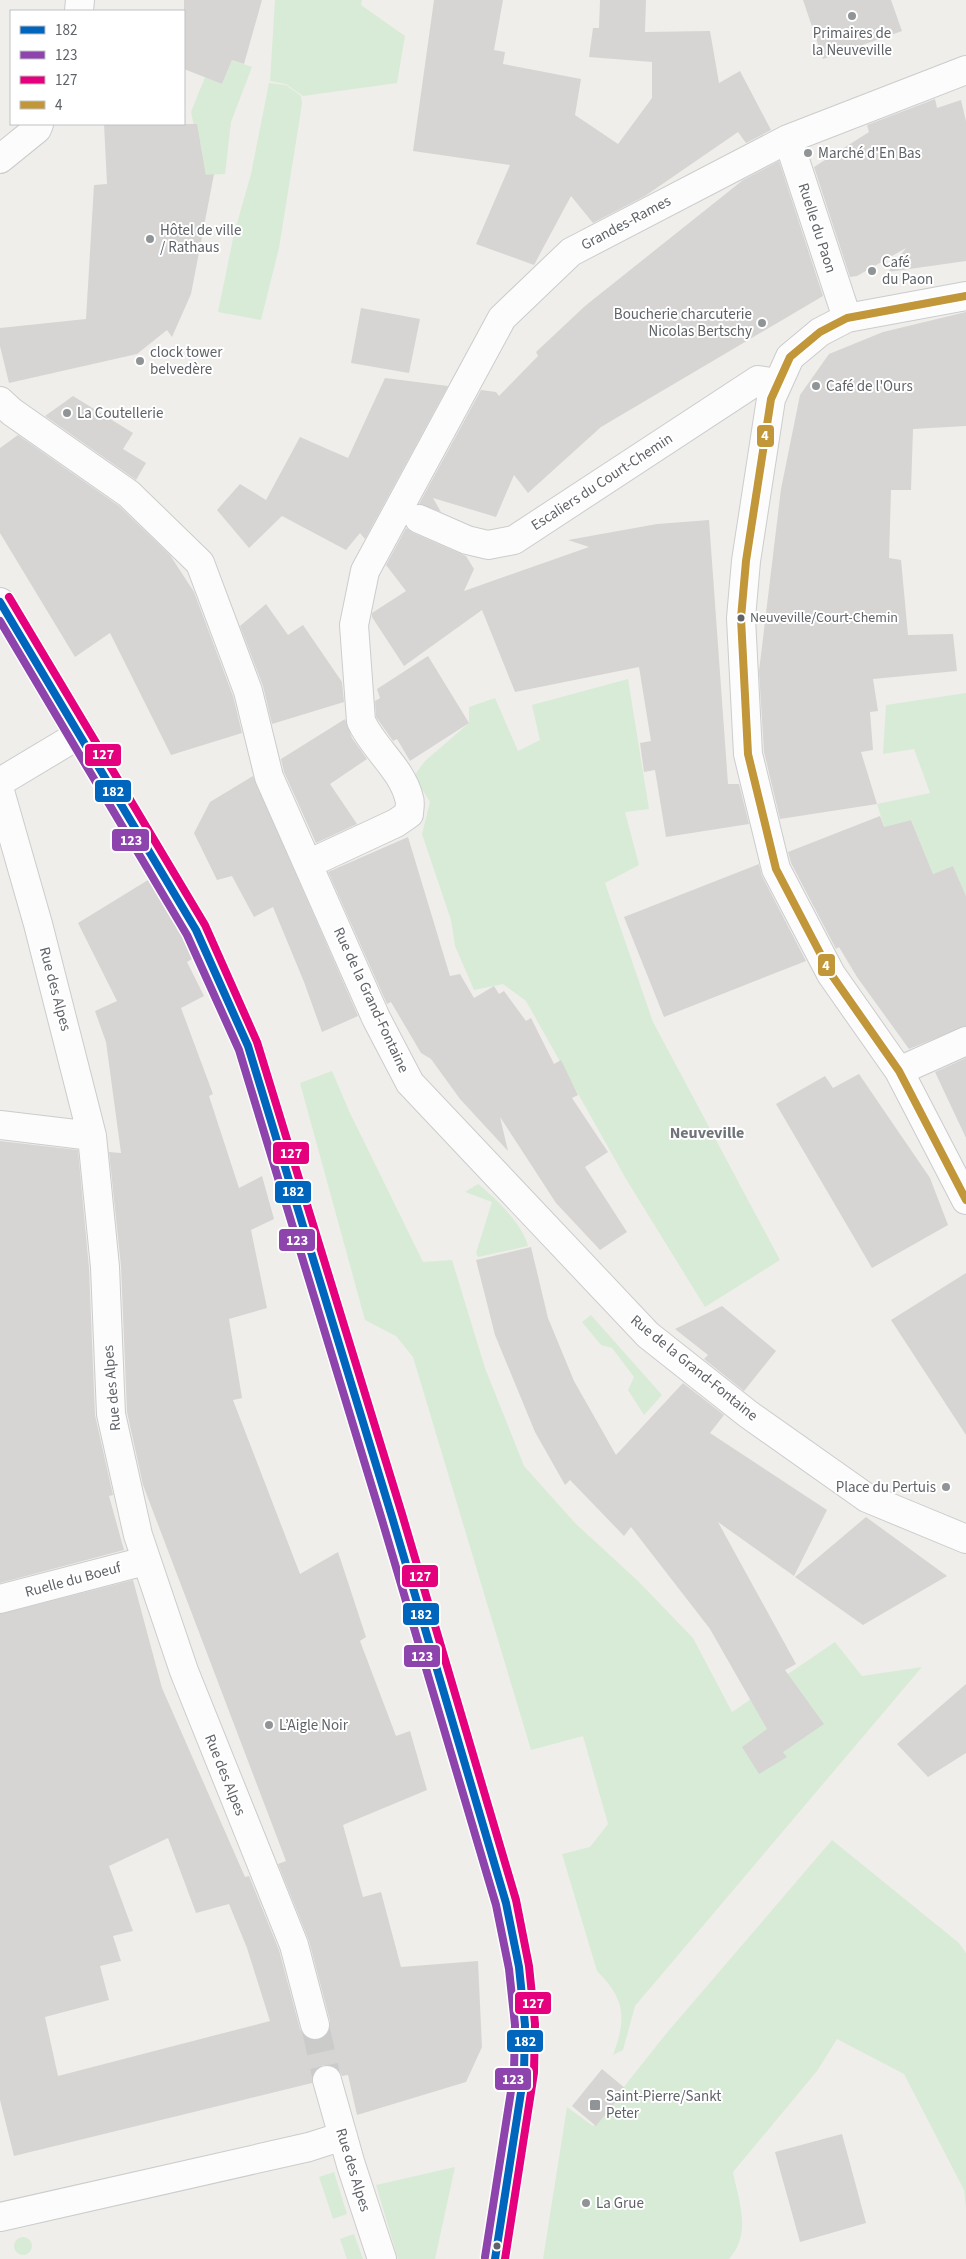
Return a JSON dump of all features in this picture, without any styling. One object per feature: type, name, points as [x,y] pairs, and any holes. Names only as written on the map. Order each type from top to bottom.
[{"type":"street","name":"Grandes-Rames","points":[[409,513],[502,318],[572,252],[788,139],[966,70]]},
{"type":"street","points":[[0,159],[37,129],[39,125]]},
{"type":"street","name":"Ruelle du Paon","points":[[788,139],[848,318]]},
{"type":"street","points":[[966,296],[848,318],[820,332],[790,357],[770,399],[744,580],[741,618],[748,754],[776,869],[831,974],[898,1071],[966,1200]]},
{"type":"street","name":"Escaliers du Court-Chemin","points":[[409,513],[466,540],[488,545],[514,540],[758,380],[778,383]]},
{"type":"street","name":"Rue de la Grand-Fontaine","points":[[4,411],[129,494],[200,563],[248,691],[269,777],[376,1018],[410,1083],[648,1335],[748,1414],[867,1498],[966,1539]]},
{"type":"street","points":[[308,864],[396,823],[409,814],[410,799],[404,787],[366,732],[361,721],[354,625],[365,571],[409,513]]},
{"type":"street","points":[[0,602],[196,930],[248,1046],[392,1517],[506,1903],[519,1967],[525,2025],[524,2073],[495,2259]]},
{"type":"street","points":[[0,782],[80,734]]},
{"type":"street","name":"Rue des Alpes","points":[[0,790],[40,933],[92,1136],[105,1267],[111,1414],[145,1560],[184,1671],[294,1946],[315,2025]]},
{"type":"street","points":[[898,1071],[966,1041]]},
{"type":"street","points":[[0,1125],[92,1136]]},
{"type":"street","name":"Ruelle du Boeuf","points":[[0,1598],[145,1560]]},
{"type":"street","name":"Rue des Alpes","points":[[327,2080],[342,2136],[382,2259]]},
{"type":"street","points":[[0,2216],[309,2147],[342,2136]]},
{"type":"green space","points":[[275,0],[362,0],[361,5],[405,36],[397,83],[303,96],[286,84],[270,81]]},
{"type":"green space","points":[[232,60],[252,67],[231,122],[225,174],[206,175],[200,141],[197,141],[191,112],[205,77],[222,84]]},
{"type":"green space","points":[[269,83],[286,85],[301,96],[302,104],[279,248],[261,320],[218,312],[234,234],[251,174]]},
{"type":"green space","points":[[628,679],[649,809],[625,812],[639,865],[605,883],[653,1022],[780,1260],[705,1307],[626,1179],[526,1001],[503,984],[474,990],[455,946],[451,920],[422,834],[430,802],[414,776],[425,761],[469,723],[469,707],[495,698],[518,751],[540,740],[532,705]]},
{"type":"green space","points":[[966,693],[966,896],[953,866],[933,874],[911,820],[884,827],[877,804],[930,793],[914,749],[883,754],[886,705]]},
{"type":"green space","points":[[332,1071],[349,1111],[423,1262],[452,1260],[485,1368],[524,1466],[576,1524],[638,1581],[693,1638],[732,1712],[835,1642],[862,1676],[922,1667],[635,2006],[623,2050],[613,2055],[620,2030],[621,2010],[613,1991],[597,1971],[562,1854],[590,1847],[608,1824],[583,1736],[531,1750],[413,1357],[396,1336],[365,1320],[300,1083]]},
{"type":"green space","points":[[478,1184],[500,1204],[514,1221],[528,1246],[478,1257],[476,1253],[492,1202],[465,1192]]},
{"type":"green space","points":[[591,1315],[662,1395],[644,1415],[628,1390],[634,1377],[612,1348],[601,1345],[582,1322]]},
{"type":"green space","points":[[832,1840],[959,1943],[966,1953],[966,2208],[964,2190],[904,2074],[837,2039],[817,2071],[733,2172],[742,2217],[742,2228],[736,2249],[729,2259],[543,2259],[567,2107],[593,2126],[665,2035]]},
{"type":"green space","points":[[455,2167],[435,2259],[398,2259],[376,2185]]},
{"type":"green space","points":[[334,2172],[347,2214],[333,2219],[319,2177]]},
{"type":"green space","points":[[354,2234],[363,2259],[347,2259],[340,2239]]},
{"type":"green space","points":[[23,2237],[29,2240],[32,2246],[29,2252],[23,2255],[17,2252],[14,2246],[17,2240]]},
{"type":"building","points":[[184,0],[262,0],[244,64],[232,60],[222,84],[185,69]]},
{"type":"building","points":[[434,0],[503,0],[494,50],[505,52],[503,64],[581,79],[575,115],[618,144],[652,98],[652,62],[589,57],[593,28],[599,28],[600,0],[646,0],[645,32],[710,31],[719,83],[740,71],[771,130],[746,143],[738,132],[645,196],[593,223],[571,196],[534,265],[476,244],[510,165],[413,151]]},
{"type":"building","name":"Primaires de la Neuveville","points":[[803,0],[891,0],[902,31],[823,59]]},
{"type":"building","points":[[935,99],[937,108],[961,100],[966,121],[966,261],[888,272],[906,248],[857,276],[850,277],[814,167],[869,132],[867,125]]},
{"type":"building","name":"Hôtel de ville / Rathaus","points":[[197,124],[206,175],[214,174],[191,294],[172,337],[167,330],[137,354],[9,383],[0,346],[0,328],[86,319],[94,185],[107,184],[104,125]]},
{"type":"building","points":[[779,161],[823,296],[601,427],[528,493],[514,475],[496,517],[433,498],[441,512],[419,504],[481,390],[496,392],[499,396],[538,356],[536,352],[585,306],[743,180]]},
{"type":"building","points":[[361,308],[420,319],[409,373],[351,363]]},
{"type":"building","points":[[966,312],[966,426],[913,429],[911,490],[891,490],[889,558],[901,560],[908,635],[953,634],[957,671],[873,679],[878,711],[870,712],[873,750],[861,752],[877,804],[780,819],[764,752],[759,671],[781,489],[800,395],[829,354],[883,332]]},
{"type":"building","points":[[385,378],[448,386],[365,539],[360,533],[346,550],[282,516],[249,548],[217,510],[240,484],[266,500],[300,437],[348,458]]},
{"type":"building","points":[[73,396],[133,433],[123,449],[146,463],[136,480],[45,416]]},
{"type":"building","points":[[18,435],[119,506],[170,555],[194,592],[233,696],[242,733],[171,755],[110,633],[75,657],[0,533],[0,448]]},
{"type":"building","points":[[709,520],[728,784],[739,784],[749,824],[666,837],[655,770],[644,772],[640,743],[651,741],[639,667],[515,692],[482,610],[404,666],[372,617],[372,613],[406,591],[386,565],[406,528],[413,533],[466,556],[474,569],[464,591],[589,547],[568,540],[657,524]]},
{"type":"building","points":[[266,604],[288,635],[303,625],[342,682],[344,702],[272,724],[263,686],[240,626]]},
{"type":"building","points":[[428,656],[469,723],[410,761],[397,739],[393,741],[376,717],[375,701],[380,698],[377,689]]},
{"type":"building","points":[[345,719],[352,738],[367,759],[330,784],[357,824],[316,843],[284,772],[281,759]]},
{"type":"building","points":[[253,776],[358,1016],[322,1032],[273,907],[254,917],[232,876],[217,880],[194,833],[210,802]]},
{"type":"building","points":[[880,816],[884,827],[911,820],[933,874],[953,866],[966,896],[966,1026],[909,1049],[857,977],[839,947],[836,949],[791,863],[788,852]]},
{"type":"building","points":[[408,837],[450,976],[460,974],[474,998],[494,986],[499,994],[504,991],[526,1021],[531,1018],[554,1064],[561,1060],[578,1095],[572,1098],[608,1152],[585,1167],[627,1232],[600,1250],[556,1203],[500,1117],[508,1151],[460,1099],[431,1059],[421,1053],[391,1002],[387,1004],[328,872]]},
{"type":"building","points":[[759,864],[762,876],[806,961],[664,1017],[624,917]]},
{"type":"building","points":[[148,880],[182,937],[192,959],[187,962],[204,996],[181,1008],[213,1094],[209,1096],[239,1188],[262,1176],[274,1219],[251,1230],[267,1308],[229,1319],[242,1398],[233,1400],[300,1574],[338,1552],[366,1637],[360,1641],[396,1736],[410,1731],[427,1790],[343,1825],[363,1897],[381,1892],[401,1967],[478,1961],[482,2047],[466,2082],[357,2115],[348,2075],[342,2076],[338,2069],[331,2065],[323,2065],[316,2069],[312,2076],[312,2083],[14,2156],[0,2100],[0,1614],[133,1580],[162,1688],[245,1877],[249,1876],[279,1950],[300,2029],[304,2036],[310,2040],[318,2040],[326,2036],[330,2029],[330,2021],[309,1941],[278,1864],[286,1861],[143,1485],[127,1412],[121,1266],[109,1152],[121,1153],[106,1042],[95,1011],[117,1001],[78,923]],"holes":[[[168,1838],[196,1913],[229,1904],[247,1948],[270,2021],[58,2076],[45,2017],[109,2000],[100,1966],[121,1961],[113,1936],[133,1931],[109,1866]]]},
{"type":"building","points":[[966,1058],[966,1138],[935,1072]]},
{"type":"building","points":[[859,1074],[930,1178],[948,1225],[872,1268],[776,1104],[825,1076],[833,1088]]},
{"type":"building","points":[[0,1141],[78,1150],[89,1268],[95,1415],[113,1495],[109,1496],[124,1550],[0,1583]]},
{"type":"building","points":[[531,1247],[548,1318],[574,1381],[616,1455],[683,1383],[724,1415],[710,1433],[827,1510],[794,1576],[718,1522],[796,1664],[785,1670],[824,1724],[783,1752],[787,1757],[759,1774],[742,1747],[767,1729],[710,1629],[631,1527],[624,1536],[570,1480],[565,1485],[535,1432],[495,1335],[476,1260]]},
{"type":"building","points":[[966,1273],[966,1435],[891,1320]]},
{"type":"building","points":[[722,1306],[776,1351],[744,1391],[704,1359],[708,1355],[675,1329]]},
{"type":"building","points":[[866,1517],[947,1576],[863,1625],[795,1577]]},
{"type":"building","points":[[966,1684],[966,1753],[928,1777],[897,1744]]},
{"type":"building","points":[[602,2069],[626,2089],[596,2126],[572,2106]]},
{"type":"building","points":[[842,2134],[866,2223],[800,2242],[775,2152]]},
{"type":"tunnel","points":[[315,2025],[327,2080]]},
{"type":"transit line","name":"4","points":[[966,296],[847,318],[820,332],[790,357],[771,399],[746,561],[741,618],[748,754],[776,869],[831,974],[899,1071],[966,1200]]},
{"type":"transit line","name":"127","points":[[9,597],[205,925],[257,1042],[402,1514],[516,1900],[529,1966],[535,2024],[534,2073],[505,2259]]},
{"type":"transit line","name":"182","points":[[0,602],[196,930],[248,1046],[392,1517],[506,1903],[519,1967],[525,2025],[524,2073],[495,2259]]},
{"type":"transit line","name":"123","points":[[0,621],[187,935],[239,1050],[382,1520],[496,1905],[509,1969],[515,2025],[514,2072],[485,2257]]},
{"type":"place","name":"Primaires de la Neuveville","points":[[852,16]]},
{"type":"place","name":"Marché d'En Bas","points":[[808,153]]},
{"type":"place","name":"Hôtel de ville / Rathaus","points":[[150,239]]},
{"type":"place","name":"Café du Paon","points":[[872,271]]},
{"type":"place","name":"Boucherie charcuterie Nicolas Bertschy","points":[[762,323]]},
{"type":"place","name":"clock tower belvedère","points":[[140,361]]},
{"type":"place","name":"Café de l'Ours","points":[[816,386]]},
{"type":"place","name":"La Coutellerie","points":[[67,413]]},
{"type":"place","name":"Neuveville/Court-Chemin","points":[[741,618]]},
{"type":"place","name":"Place du Pertuis","points":[[946,1487]]},
{"type":"place","name":"L’Aigle Noir","points":[[269,1725]]},
{"type":"place","name":"Saint-Pierre/Sankt Peter","points":[[595,2105]]},
{"type":"place","name":"La Grue","points":[[586,2203]]},
{"type":"district","name":"Neuveville","points":[[707,1133]]}]
